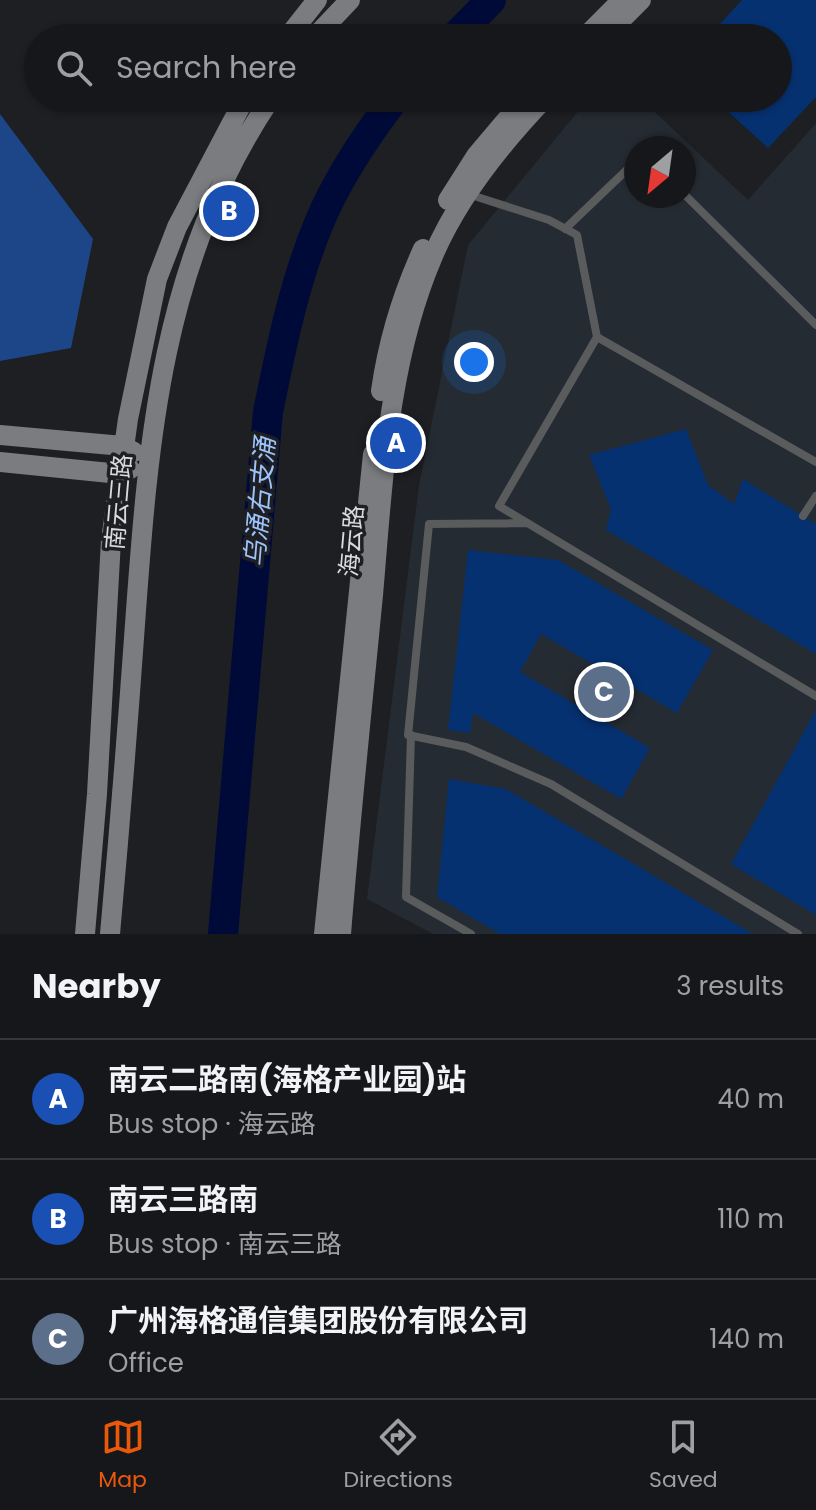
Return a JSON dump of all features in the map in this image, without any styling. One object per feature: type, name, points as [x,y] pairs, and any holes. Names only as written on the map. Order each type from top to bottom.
[{"type":"street","points":[[298,24],[317,0]]},
{"type":"street","points":[[327,24],[350,0]]},
{"type":"street","points":[[598,24],[622,0]]},
{"type":"street","points":[[617,24],[641,0]]},
{"type":"street","name":"南云三路","points":[[85,934],[97,794],[105,610],[123,446],[157,279],[183,216],[238,112]]},
{"type":"street","name":"南云三路","points":[[110,934],[148,460],[160,379],[185,276],[220,188],[263,112]]},
{"type":"street","name":"海云路","points":[[324,934],[365,512],[385,357],[412,272],[434,224],[476,156],[513,112]]},
{"type":"street","name":"海云路","points":[[341,934],[394,389],[404,341],[433,255],[467,194],[533,112]]},
{"type":"street","points":[[0,435],[123,446],[148,460]]},
{"type":"street","points":[[0,462],[120,474],[148,460]]},
{"type":"lane","points":[[565,229],[624,172]]},
{"type":"lane","points":[[467,194],[549,220],[577,235],[597,337],[499,506],[816,696]]},
{"type":"lane","points":[[696,206],[816,325]]},
{"type":"lane","points":[[597,337],[816,462]]},
{"type":"lane","points":[[803,516],[816,496]]},
{"type":"lane","points":[[527,523],[429,524],[408,735],[466,747],[551,784],[798,934]]},
{"type":"lane","points":[[411,735],[406,897],[471,934]]},
{"type":"shaded area","points":[[577,112],[655,112],[680,136],[624,136],[624,208],[696,208],[696,151],[748,200],[816,123],[816,934],[433,934],[367,899],[419,485],[468,245]]},
{"type":"shaded area","points":[[0,114],[93,239],[71,348],[0,361]]},
{"type":"building","points":[[742,0],[816,0],[816,97],[768,148],[728,112],[792,112],[792,24],[720,24]]},
{"type":"building","points":[[686,429],[708,485],[734,504],[743,479],[816,524],[816,654],[606,530],[611,509],[589,455]]},
{"type":"building","points":[[468,550],[558,560],[713,650],[677,713],[541,634],[520,672],[650,748],[621,799],[473,713],[470,733],[448,730]]},
{"type":"building","points":[[816,710],[816,915],[731,864]]},
{"type":"building","points":[[449,779],[506,789],[753,934],[500,934],[437,897]]},
{"type":"waterway","name":"乌涌右支涌","points":[[468,24],[491,0]]},
{"type":"waterway","name":"乌涌右支涌","points":[[223,934],[268,412],[295,292],[310,246],[334,190],[384,112]]},
{"type":"place","name":"南云三路南","points":[[229,211]]},
{"type":"place","name":"南云二路南(海格产业园)站","points":[[396,443]]},
{"type":"place","name":"广州海格通信集团股份有限公司","points":[[604,692]]}]
